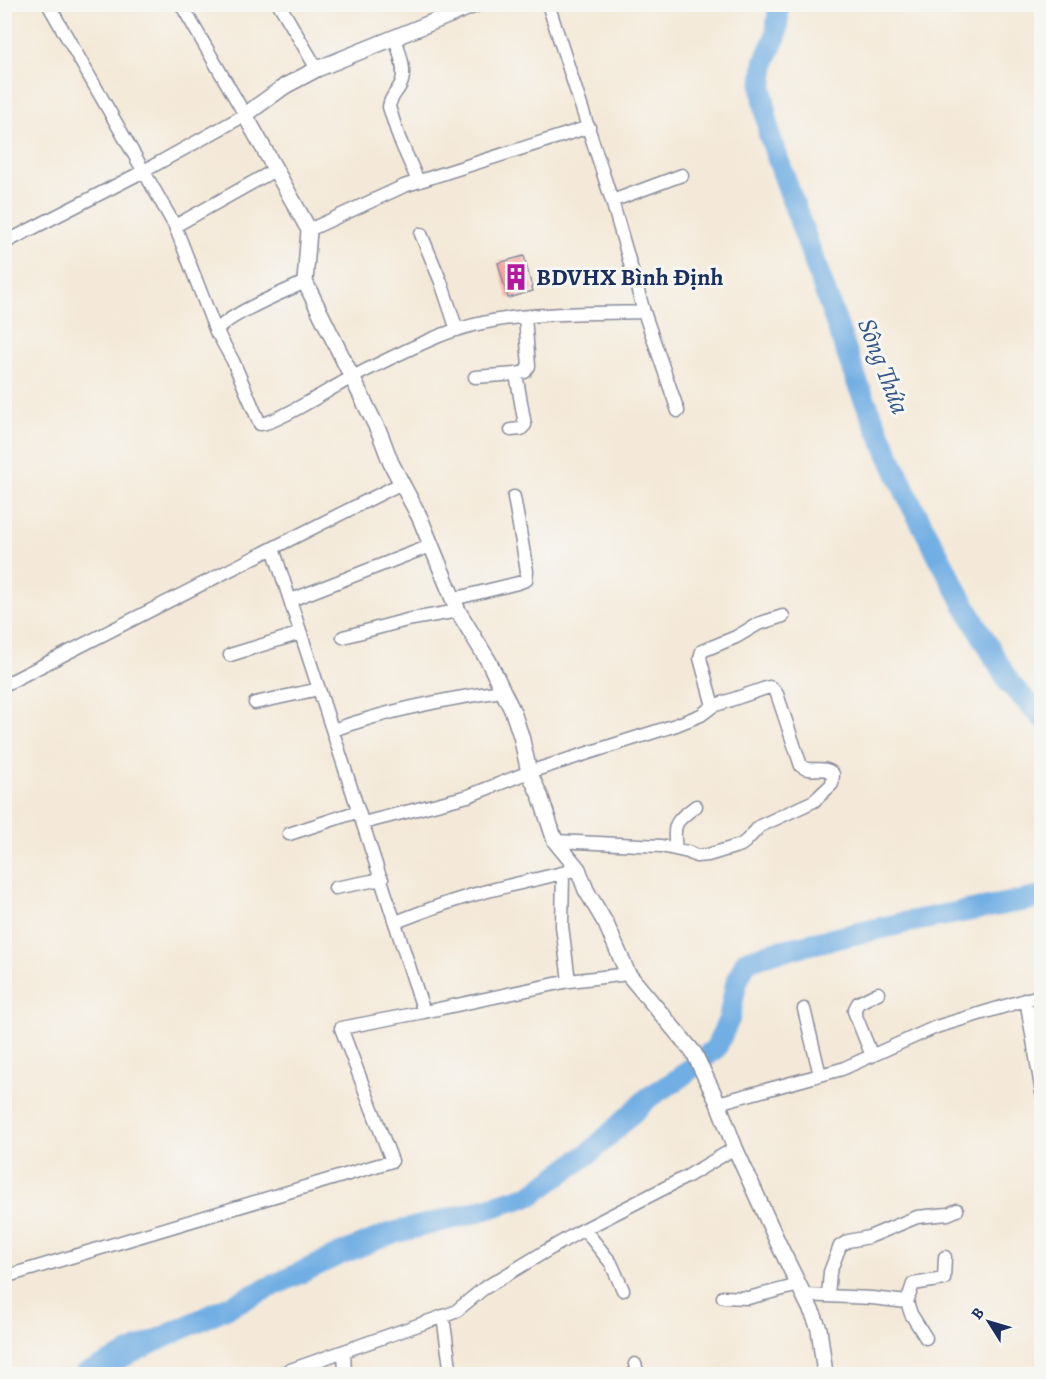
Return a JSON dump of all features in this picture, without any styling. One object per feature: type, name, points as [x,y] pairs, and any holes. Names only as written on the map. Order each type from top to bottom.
[{"type":"street","points":[[48,4],[175,226],[217,334],[232,361],[260,424],[274,420],[351,378],[433,338],[478,324],[525,317],[644,312]]},
{"type":"street","points":[[181,4],[309,230],[305,282],[420,518],[456,605],[489,662],[516,721],[529,772],[541,798],[555,841],[570,871],[586,890],[606,924],[628,974],[694,1053],[718,1103],[735,1148],[819,1329],[825,1374]]},
{"type":"street","points":[[279,4],[317,69]]},
{"type":"street","points":[[4,243],[144,171],[245,115],[285,86],[317,69],[477,4]]},
{"type":"street","points":[[548,4],[589,127],[644,312],[678,411]]},
{"type":"street","points":[[394,37],[403,74],[402,81],[389,102],[389,107],[399,138],[418,182]]},
{"type":"street","points":[[309,230],[373,199],[418,182],[589,127]]},
{"type":"street","points":[[175,226],[275,170]]},
{"type":"street","points":[[612,201],[682,175]]},
{"type":"street","points":[[420,234],[441,282],[458,330]]},
{"type":"street","points":[[217,334],[220,326],[232,317],[305,282]]},
{"type":"street","points":[[475,377],[525,372],[529,366],[525,317]]},
{"type":"street","points":[[511,430],[521,429],[525,425],[516,374]]},
{"type":"street","points":[[4,685],[402,483]]},
{"type":"street","points":[[343,637],[456,605],[526,580],[527,571],[514,496]]},
{"type":"street","points":[[291,600],[430,546]]},
{"type":"street","points":[[273,548],[424,1012]]},
{"type":"street","points":[[712,706],[700,658],[702,651],[736,637],[758,624],[783,616]]},
{"type":"street","points":[[230,655],[301,633]]},
{"type":"street","points":[[289,834],[468,796],[529,772],[676,725],[701,715],[712,706],[772,688],[777,694],[801,766],[807,770],[830,771],[834,779],[818,798],[760,826],[741,845],[701,856],[661,846],[555,841]]},
{"type":"street","points":[[255,703],[319,689]]},
{"type":"street","points":[[333,730],[375,716],[435,701],[502,691]]},
{"type":"street","points":[[676,849],[673,834],[675,824],[696,806]]},
{"type":"street","points":[[396,922],[461,898],[570,871]]},
{"type":"street","points":[[569,981],[562,926],[570,871]]},
{"type":"street","points":[[335,888],[382,879]]},
{"type":"street","points":[[4,1277],[392,1161],[340,1028],[569,981],[628,974]]},
{"type":"street","points":[[872,1056],[854,1011],[858,1004],[878,993]]},
{"type":"street","points":[[718,1103],[842,1070],[936,1028],[1041,995]]},
{"type":"street","points":[[1026,999],[1041,1093]]},
{"type":"street","points":[[804,1009],[820,1076]]},
{"type":"street","points":[[279,1374],[455,1312],[483,1289],[584,1229],[688,1176],[735,1148]]},
{"type":"street","points":[[828,1296],[830,1272],[840,1246],[848,1241],[869,1237],[916,1217],[948,1214],[957,1210]]},
{"type":"street","points":[[584,1229],[611,1263],[623,1290]]},
{"type":"street","points":[[926,1338],[911,1314],[907,1302],[913,1284],[945,1278],[945,1257]]},
{"type":"street","points":[[723,1298],[748,1298],[802,1290],[828,1296],[907,1302]]},
{"type":"street","points":[[443,1316],[451,1374]]},
{"type":"street","points":[[344,1351],[345,1374]]},
{"type":"building","name":"BDVHX Bình Định","points":[[524,256],[533,291],[508,298],[498,263]]},
{"type":"waterway","name":"Sông Thứa","points":[[779,4],[776,36],[765,60],[762,87],[769,134],[859,387],[910,502],[968,611],[1010,684],[1042,717]]},
{"type":"waterway","points":[[86,1374],[338,1255],[389,1234],[469,1214],[531,1195],[592,1151],[649,1097],[678,1079],[716,1048],[729,1019],[736,984],[746,961],[775,952],[908,922],[1042,897]]},
{"type":"place","name":"BDVHX Bình Định","points":[[516,277]]}]
